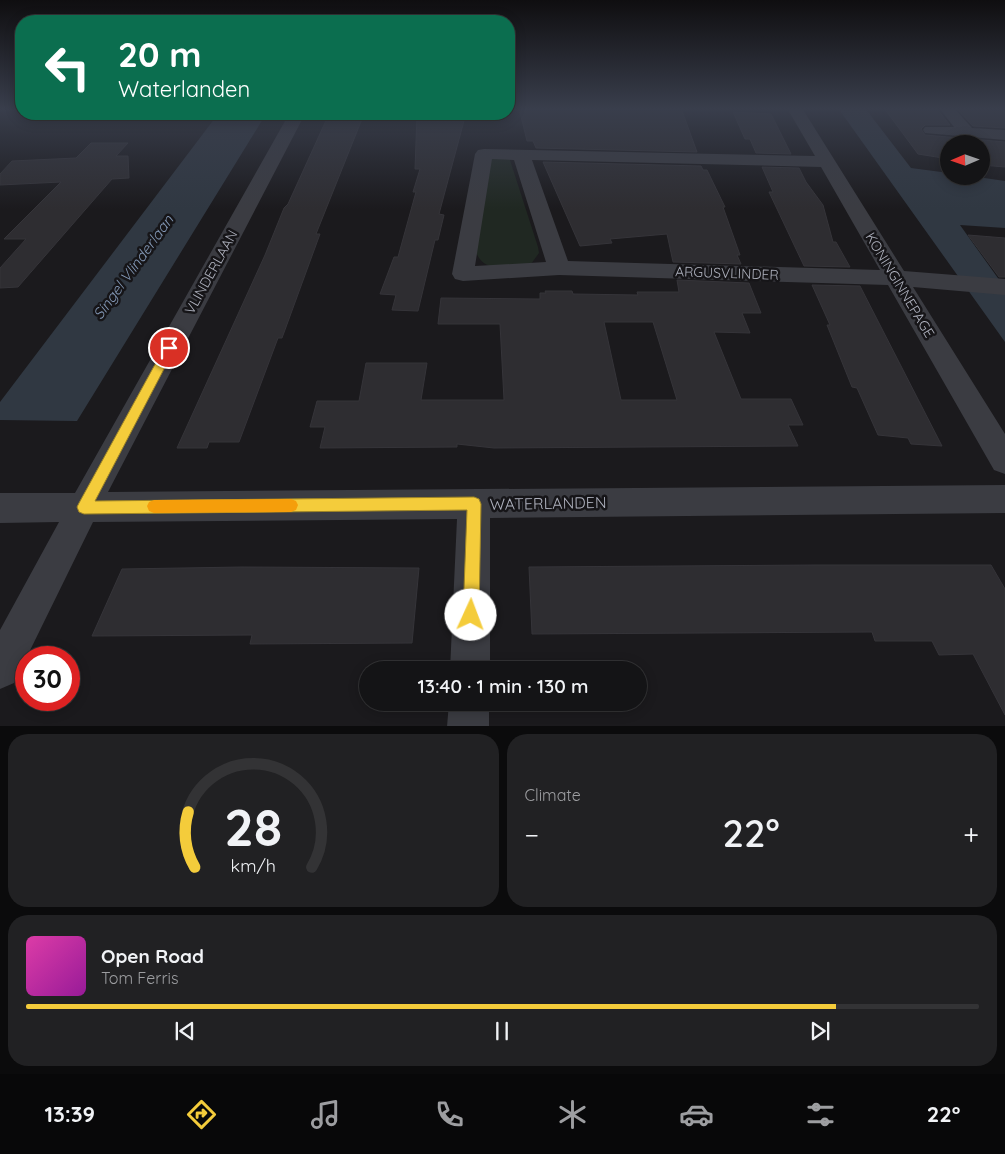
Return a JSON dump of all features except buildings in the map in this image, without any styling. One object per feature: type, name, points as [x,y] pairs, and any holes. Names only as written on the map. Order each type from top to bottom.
[{"type":"street","name":"VLINDERLAAN","points":[[0,669],[84,507],[282,142]]},
{"type":"street","name":"KONINGINNEPAGE","points":[[816,142],[1005,461]]},
{"type":"street","name":"ARGUSVLINDER","points":[[828,162],[484,154],[463,274],[559,268],[896,278],[1005,287]]},
{"type":"street","points":[[521,155],[559,268]]},
{"type":"street","name":"WATERLANDEN","points":[[0,508],[1005,499]]},
{"type":"street","points":[[470,661],[474,504]]},
{"type":"street","points":[[468,726],[469,711]]},
{"type":"shaded area","points":[[509,158],[510,160],[538,247],[539,253],[531,264],[507,267],[492,266],[485,264],[476,252],[491,159]]},
{"type":"water","name":"Singel Vlinderlaan","points":[[197,142],[249,142],[77,421],[0,420],[0,402]]},
{"type":"water","points":[[862,142],[891,142],[911,168],[940,172],[940,185],[990,185],[990,179],[1005,181],[1005,228],[960,225],[1005,288],[1005,342]]},
{"type":"slow traffic","points":[[154,506],[291,505]]},
{"type":"route","points":[[169,348],[84,507],[474,504],[471,615]]}]
